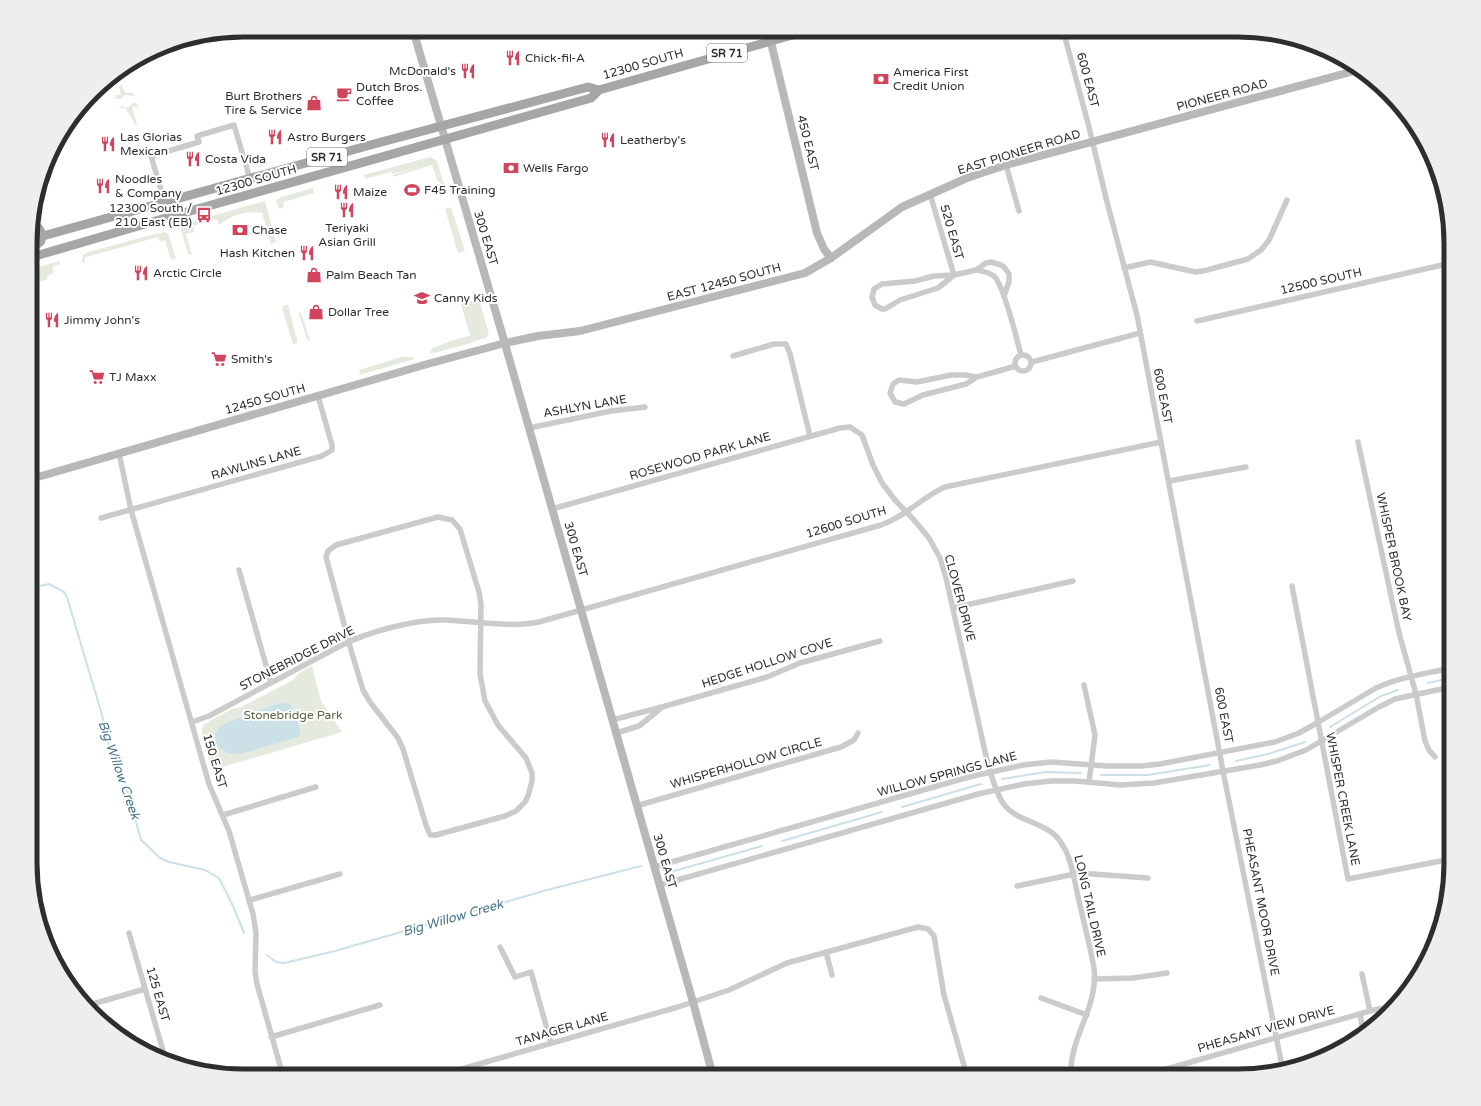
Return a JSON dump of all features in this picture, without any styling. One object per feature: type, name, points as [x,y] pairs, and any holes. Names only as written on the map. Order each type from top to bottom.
[{"type":"main road","name":"12300 SOUTH","points":[[37,256],[591,98],[599,90],[785,37]]},
{"type":"main road","name":"12300 SOUTH","points":[[37,238],[588,87],[599,90]]},
{"type":"main road","points":[[37,227],[40,229],[42,236],[41,241],[37,245]]},
{"type":"street","name":"300 EAST","points":[[415,37],[505,343],[711,1069]]},
{"type":"street","name":"450 EAST","points":[[770,37],[817,233],[822,245],[831,258]]},
{"type":"street","name":"600 EAST","points":[[1065,37],[1135,308],[1223,771]]},
{"type":"street","name":"PIONEER ROAD","points":[[1093,142],[1352,72]]},
{"type":"street","points":[[165,203],[151,156],[199,142],[197,136],[234,125],[250,179]]},
{"type":"street","name":"EAST PIONEER ROAD","points":[[930,194],[967,178],[1006,165],[1093,142]]},
{"type":"street","points":[[1006,165],[1019,211]]},
{"type":"street","name":"EAST 12450 SOUTH","points":[[505,343],[538,336],[580,332],[805,273],[831,258],[902,207],[930,194]]},
{"type":"street","name":"520 EAST","points":[[930,194],[954,275]]},
{"type":"street","points":[[1124,268],[1150,262],[1196,272],[1248,259],[1261,250],[1269,240],[1287,200]]},
{"type":"street","points":[[954,275],[938,288],[900,300],[885,309],[875,305],[872,297],[874,289],[882,284],[915,281],[934,276],[954,275],[976,270],[986,263],[991,262],[998,263],[1004,267],[1010,278],[1004,296]]},
{"type":"street","name":"12500 SOUTH","points":[[1197,321],[1444,265]]},
{"type":"street","points":[[976,270],[987,272],[995,276],[1004,296],[1021,356]]},
{"type":"street","points":[[1032,362],[1140,333]]},
{"type":"street","name":"12450 SOUTH","points":[[37,477],[505,343]]},
{"type":"street","points":[[733,356],[774,344],[786,344],[790,354],[810,436]]},
{"type":"street","points":[[1021,356],[1029,357],[1032,362]]},
{"type":"street","points":[[1021,356],[1017,359],[1016,366],[1020,371],[1026,371],[1030,368],[1032,362]]},
{"type":"street","points":[[977,377],[952,375],[917,382],[899,380],[893,384],[890,393],[894,402],[904,404],[923,395],[966,384],[977,377],[1016,366]]},
{"type":"street","name":"RAWLINS LANE","points":[[101,518],[328,453],[332,450],[332,445],[318,396]]},
{"type":"street","name":"ASHLYN LANE","points":[[529,428],[611,411],[644,407]]},
{"type":"street","name":"ROSEWOOD PARK LANE","points":[[552,509],[810,436],[845,427],[854,429]]},
{"type":"street","name":"CLOVER DRIVE","points":[[854,429],[862,435],[865,440],[873,465],[882,483],[905,512],[922,529],[935,548],[943,567],[991,772]]},
{"type":"street","name":"12600 SOUTH","points":[[581,610],[881,525],[905,512],[930,494],[953,485],[1161,442]]},
{"type":"street","name":"WHISPER BROOK BAY","points":[[1358,442],[1399,633],[1416,694],[1425,741],[1429,750],[1435,757]]},
{"type":"street","name":"150 EAST","points":[[119,453],[130,510],[209,784],[223,814],[250,900],[255,923],[255,972],[257,984],[280,1069]]},
{"type":"street","points":[[1169,481],[1246,467]]},
{"type":"street","points":[[443,517],[452,520],[462,533],[479,592],[481,604],[480,622],[480,674],[485,701],[498,725],[521,751],[530,765],[532,773],[531,788],[525,802],[510,814],[442,834],[430,835],[404,750],[394,733],[366,696],[327,563],[328,551],[336,545],[433,518],[443,517]]},
{"type":"street","points":[[239,570],[271,683]]},
{"type":"street","points":[[953,608],[1073,581]]},
{"type":"street","name":"WHISPER CREEK LANE","points":[[1292,586],[1348,880],[1444,860]]},
{"type":"street","name":"STONEBRIDGE DRIVE","points":[[192,722],[209,716],[349,641],[392,628],[442,620],[532,624],[581,610]]},
{"type":"street","name":"HEDGE HOLLOW COVE","points":[[612,720],[767,677],[800,663],[880,641]]},
{"type":"street","name":"WILLOW SPRINGS LANE","points":[[654,867],[991,772],[1023,765],[1051,762],[1141,766],[1275,742],[1299,733],[1376,688],[1396,680],[1444,669]]},
{"type":"street","points":[[1084,685],[1094,731],[1092,764],[1089,782]]},
{"type":"street","points":[[660,885],[997,790],[1024,784],[1051,781],[1138,785],[1277,761],[1306,750],[1383,705],[1402,697],[1444,688]]},
{"type":"street","name":"HEDGE HOLLOW COVE","points":[[616,733],[639,726],[662,707]]},
{"type":"street","name":"WHISPERHOLLOW CIRCLE","points":[[636,806],[841,747],[854,740],[858,733]]},
{"type":"street","name":"PHEASANT MOOR DRIVE","points":[[1223,771],[1282,1064]]},
{"type":"street","name":"LONG TAIL DRIVE","points":[[991,772],[997,790],[1005,806],[1019,817],[1040,825],[1056,836],[1066,851],[1092,961],[1094,979],[1093,994],[1087,1016],[1074,1044],[1071,1069]]},
{"type":"street","points":[[223,814],[316,787]]},
{"type":"street","points":[[1016,886],[1072,874],[1092,873],[1148,878]]},
{"type":"street","points":[[250,900],[340,874]]},
{"type":"street","points":[[693,1002],[733,988],[781,966],[914,927],[924,927],[930,931],[935,939],[944,995],[965,1069]]},
{"type":"street","name":"125 EAST","points":[[129,933],[164,1053]]},
{"type":"street","points":[[500,947],[515,977],[531,972],[551,1044]]},
{"type":"street","points":[[826,952],[832,975]]},
{"type":"street","points":[[1094,979],[1133,978],[1167,974]]},
{"type":"street","points":[[1362,974],[1370,1011]]},
{"type":"street","points":[[92,1004],[145,989]]},
{"type":"street","points":[[1041,998],[1087,1016]]},
{"type":"street","name":"TANAGER LANE","points":[[462,1069],[693,1002]]},
{"type":"street","points":[[271,1037],[380,1005]]},
{"type":"street","name":"PHEASANT VIEW DRIVE","points":[[1167,1069],[1385,1007]]},
{"type":"street","points":[[1360,1014],[1362,1026]]},
{"type":"green space","points":[[121,85],[126,93],[133,93],[134,96],[125,95],[120,99],[116,99],[115,95],[121,95],[119,86]]},
{"type":"green space","points":[[134,103],[137,103],[138,107],[132,106],[136,126],[126,109],[118,107],[122,106],[127,108]]},
{"type":"green space","points":[[430,157],[437,161],[445,188],[443,188],[440,182],[438,182],[432,165],[393,177],[393,175],[422,166],[393,174],[391,172],[365,179],[364,175]]},
{"type":"green space","points":[[313,188],[314,193],[283,202],[284,207],[279,209],[276,200],[281,197]]},
{"type":"green space","points":[[265,201],[276,242],[271,244],[262,213],[251,212],[234,216],[219,225],[217,219],[193,226],[194,232],[186,234],[192,255],[188,254],[181,230],[183,224]]},
{"type":"green space","points":[[451,207],[465,251],[458,253],[445,209]]},
{"type":"green space","points":[[165,232],[168,234],[176,258],[172,260],[172,256],[171,260],[165,240],[160,242],[158,237],[87,257],[84,258],[85,263],[82,262],[83,255],[88,252]]},
{"type":"green space","points":[[60,261],[60,264],[52,267],[54,273],[47,276],[48,279],[37,282],[37,268]]},
{"type":"green space","points":[[472,291],[477,293],[489,334],[486,338],[472,342],[471,338],[472,343],[430,354],[433,348],[453,340],[470,336],[461,304],[475,300]]},
{"type":"green space","points":[[284,305],[288,305],[297,343],[293,344],[282,308]]},
{"type":"green space","points":[[300,312],[310,340],[309,341],[307,340],[299,314]]},
{"type":"green space","points":[[401,357],[412,357],[415,359],[359,375],[360,370]]},
{"type":"green space","name":"Stonebridge Park","points":[[312,666],[321,701],[342,732],[212,770],[202,736],[204,724],[293,680],[299,673]]},
{"type":"shaded area","points":[[283,702],[290,704],[292,707],[301,733],[298,737],[241,754],[231,754],[220,748],[217,744],[215,734],[220,726]]},
{"type":"waterway","name":"Big Willow Creek","points":[[37,587],[49,584],[64,592],[67,597],[102,715],[110,750],[121,768],[141,840],[160,858],[169,862],[205,870],[219,878],[244,933]]},
{"type":"waterway","name":"Big Willow Creek","points":[[1428,683],[1444,680]]},
{"type":"waterway","name":"Big Willow Creek","points":[[1330,727],[1381,696],[1398,690]]},
{"type":"waterway","name":"Big Willow Creek","points":[[1236,761],[1268,754],[1305,742]]},
{"type":"waterway","name":"Big Willow Creek","points":[[1101,775],[1148,775],[1210,765]]},
{"type":"waterway","name":"Big Willow Creek","points":[[1002,779],[1045,772],[1081,773]]},
{"type":"waterway","name":"Big Willow Creek","points":[[902,807],[981,784]]},
{"type":"waterway","name":"Big Willow Creek","points":[[782,841],[882,812]]},
{"type":"waterway","name":"Big Willow Creek","points":[[667,873],[762,846]]},
{"type":"waterway","name":"Big Willow Creek","points":[[267,955],[276,962],[284,963],[335,951],[547,890],[641,866]]},
{"type":"place","name":"Chick-fil-A","points":[[513,58]]},
{"type":"place","name":"McDonald's","points":[[468,71]]},
{"type":"place","name":"America First Credit Union","points":[[881,79]]},
{"type":"place","name":"Dutch Bros. Coffee","points":[[344,94]]},
{"type":"place","name":"Burt Brothers Tire & Service","points":[[314,103]]},
{"type":"place","name":"Astro Burgers","points":[[275,137]]},
{"type":"place","name":"Leatherby's","points":[[608,140]]},
{"type":"place","name":"Las Glorias Mexican","points":[[108,144]]},
{"type":"place","name":"Costa Vida","points":[[193,159]]},
{"type":"place","name":"Wells Fargo","points":[[511,168]]},
{"type":"place","name":"Noodles & Company","points":[[103,186]]},
{"type":"place","name":"F45 Training","points":[[412,190]]},
{"type":"place","name":"Maize","points":[[341,192]]},
{"type":"place","name":"Teriyaki Asian Grill","points":[[347,210]]},
{"type":"place","name":"12300 South / 210 East (EB)","points":[[204,215]]},
{"type":"place","name":"Chase","points":[[240,230]]},
{"type":"place","name":"Hash Kitchen","points":[[307,253]]},
{"type":"place","name":"Arctic Circle","points":[[141,273]]},
{"type":"place","name":"Palm Beach Tan","points":[[314,275]]},
{"type":"place","name":"Canny Kids","points":[[422,298]]},
{"type":"place","name":"Dollar Tree","points":[[316,312]]},
{"type":"place","name":"Jimmy John's","points":[[52,320]]},
{"type":"place","name":"Smith's","points":[[219,359]]},
{"type":"place","name":"TJ Maxx","points":[[97,377]]}]
